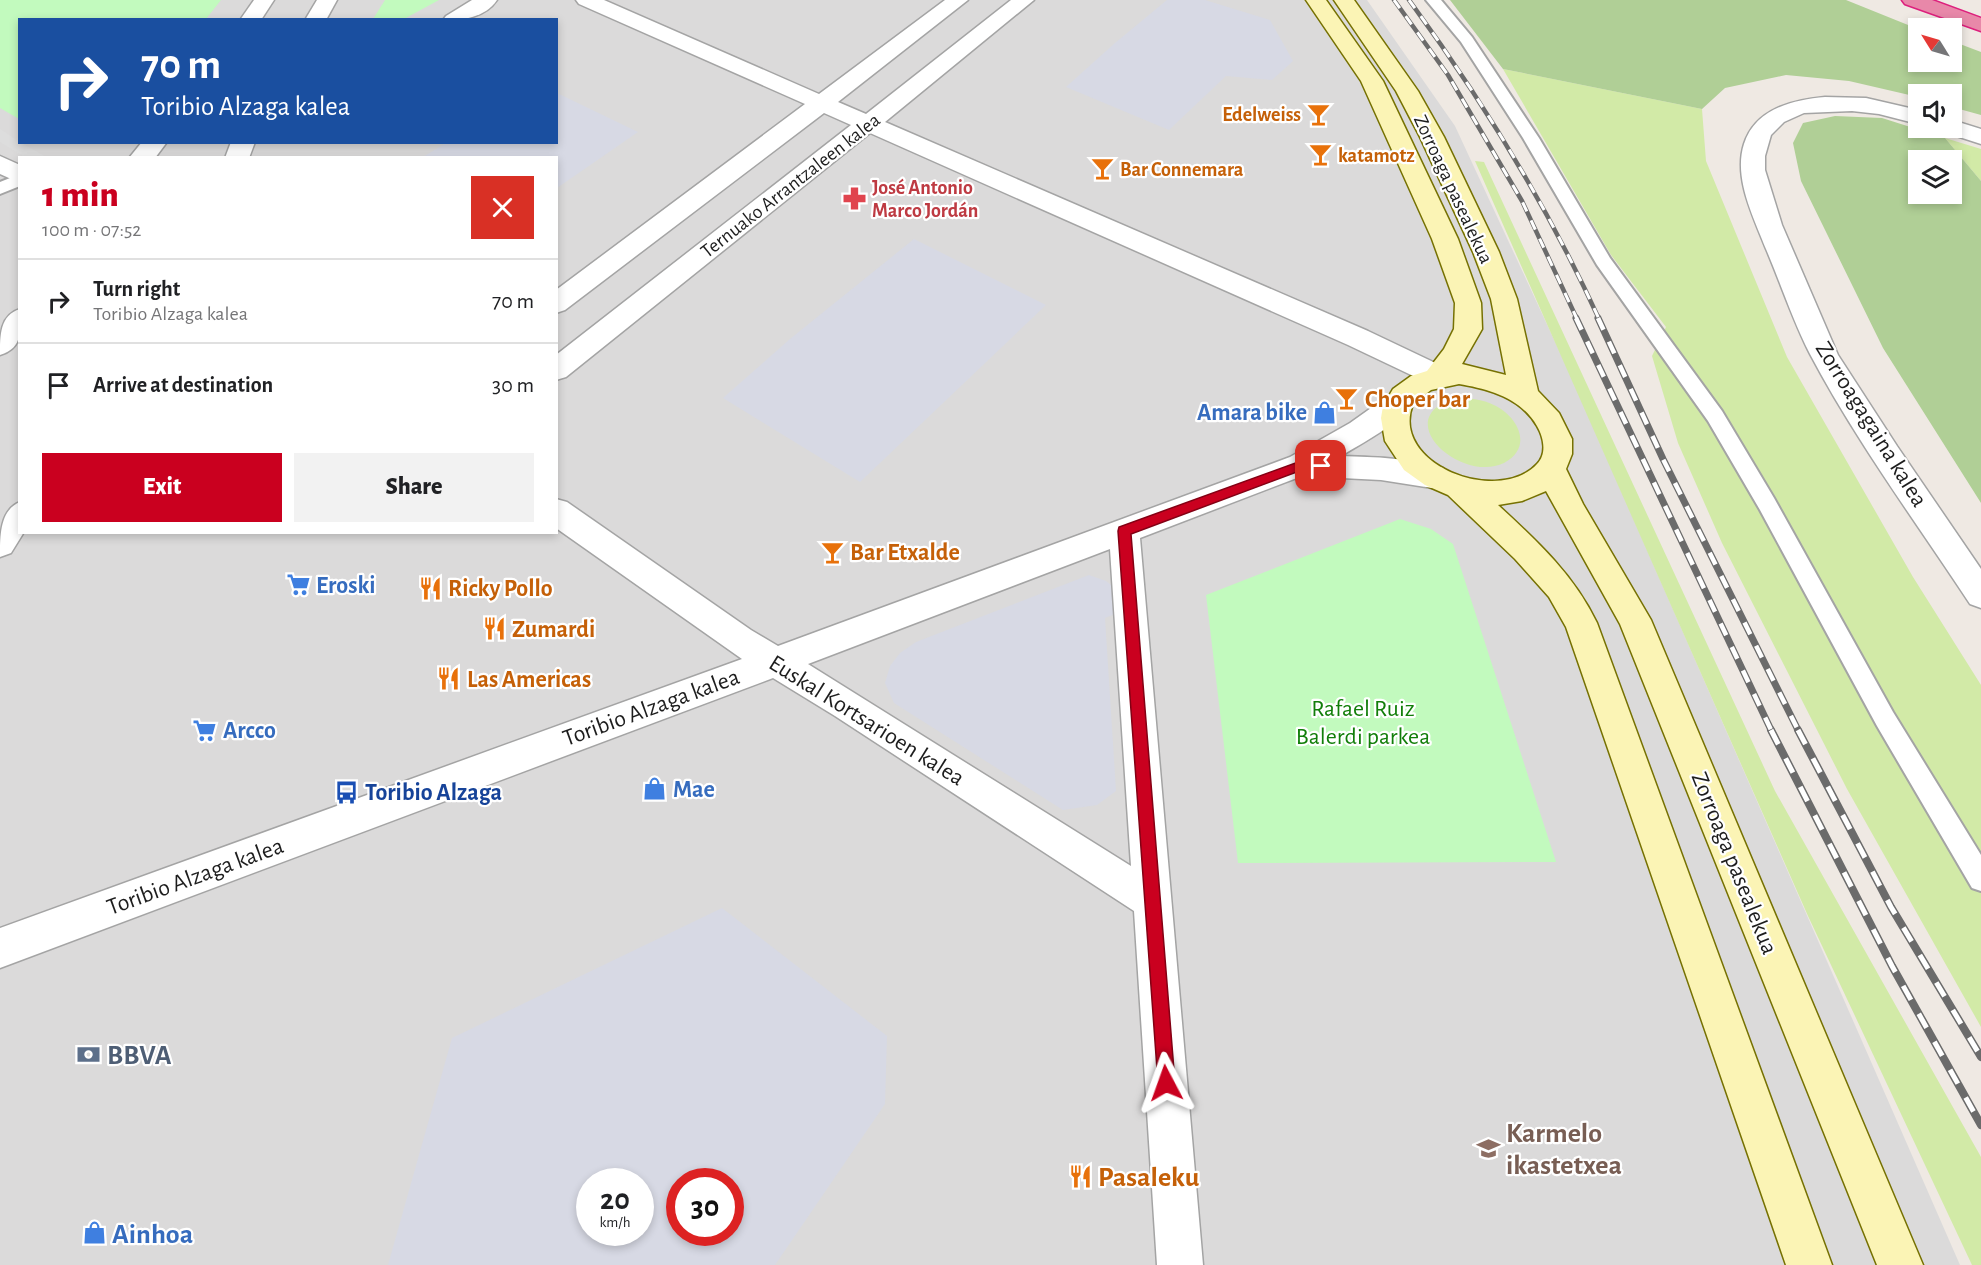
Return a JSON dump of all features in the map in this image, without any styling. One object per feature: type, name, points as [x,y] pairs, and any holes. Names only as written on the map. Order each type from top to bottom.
[{"type":"highway","points":[[1912,0],[1981,25]]},
{"type":"main road","name":"Zorroaga pasealekua","points":[[1316,0],[1372,81],[1441,230],[1468,303],[1468,329],[1455,354],[1438,376]]},
{"type":"main road","name":"Zorroaga pasealekua","points":[[1344,0],[1407,91],[1432,137],[1486,252],[1503,299],[1525,396]]},
{"type":"main road","points":[[1445,482],[1487,494],[1514,492],[1537,484],[1551,469],[1558,451],[1555,431],[1543,412],[1525,396],[1504,384],[1482,377],[1459,374],[1438,376],[1420,382],[1407,391],[1398,403],[1394,421],[1399,440],[1412,460],[1445,482],[1526,550],[1560,588],[1581,623],[1809,1265]]},
{"type":"main road","name":"Zorroaga pasealekua","points":[[1551,469],[1571,510],[1635,620],[1900,1265]]},
{"type":"street","points":[[251,18],[264,0]]},
{"type":"street","points":[[316,18],[327,0]]},
{"type":"street","points":[[456,18],[487,0]]},
{"type":"street","points":[[586,0],[1358,338],[1438,376]]},
{"type":"street","name":"Ternuako Arrantzaleen kalea","points":[[558,302],[958,0]]},
{"type":"street","name":"Ternuako Arrantzaleen kalea","points":[[558,368],[1024,0]]},
{"type":"street","name":"Zorroagagaina kalea","points":[[1908,115],[1867,105],[1829,103],[1794,108],[1767,122],[1756,141],[1753,170],[1771,230],[1802,306],[1831,366],[1981,595]]},
{"type":"street","points":[[1962,131],[1981,137]]},
{"type":"street","points":[[143,156],[154,144]]},
{"type":"street","points":[[0,163],[18,176]]},
{"type":"street","points":[[0,345],[18,321]]},
{"type":"street","name":"Toribio Alzaga kalea","points":[[0,948],[776,662],[1301,465],[1360,431],[1398,403]]},
{"type":"street","name":"Toribio Alzaga kalea","points":[[1301,465],[1381,469],[1445,482]]},
{"type":"street","name":"Euskal Kortsarioen kalea","points":[[558,512],[739,640],[847,705],[1152,901]]},
{"type":"street","points":[[0,544],[18,517]]},
{"type":"street","points":[[1124,531],[1180,1265]]},
{"type":"lane","points":[[1433,0],[1467,40],[1531,138],[1603,261],[1715,416],[1767,504],[1885,719],[1981,879]]},
{"type":"lane","points":[[0,189],[18,178]]},
{"type":"shaded area","points":[[0,0],[1367,0],[1455,126],[1570,374],[1960,1265],[0,1265]]},
{"type":"shaded area","points":[[1167,0],[1205,0],[1270,20],[1293,61],[1272,80],[1226,76],[1169,130],[1066,87]]},
{"type":"shaded area","points":[[558,93],[638,132],[558,187],[558,156],[425,156],[444,144],[558,144]]},
{"type":"shaded area","points":[[0,129],[18,141],[18,144],[23,144],[44,156],[23,156],[0,142]]},
{"type":"shaded area","points":[[914,239],[1046,305],[860,482],[723,398],[790,339]]},
{"type":"shaded area","points":[[1089,575],[1106,581],[1120,592],[1127,609],[1105,618],[1116,791],[1097,805],[1063,810],[894,703],[885,683],[890,666],[900,653],[916,642]]},
{"type":"shaded area","points":[[722,908],[887,1036],[885,1104],[775,1265],[388,1265],[452,1038]]},
{"type":"green space","points":[[0,0],[221,0],[207,18],[18,18],[18,118],[0,108]]},
{"type":"green space","points":[[385,0],[439,0],[406,18],[374,18]]},
{"type":"green space","points":[[1450,0],[1846,0],[1908,25],[1908,72],[1962,72],[1962,45],[1981,52],[1981,115],[1962,110],[1962,84],[1908,84],[1908,95],[1849,81],[1786,75],[1725,88],[1702,109],[1503,69]]},
{"type":"green space","points":[[1503,69],[1702,109],[1706,161],[1787,357],[1913,577],[1981,685],[1981,1027],[1847,789],[1722,543],[1678,443],[1652,356],[1666,327],[1611,255]]},
{"type":"green space","points":[[1835,116],[1882,118],[1908,126],[1908,138],[1945,138],[1955,150],[1908,150],[1908,204],[1962,204],[1962,158],[1981,181],[1981,503],[1883,348],[1801,181],[1793,143],[1803,123]]},
{"type":"green space","points":[[1945,138],[1981,149],[1981,181],[1962,158],[1962,150],[1955,150]]},
{"type":"green space","points":[[1475,161],[1484,162],[1775,791],[1981,1157],[1981,1265],[1972,1265],[1808,916]]},
{"type":"green space","points":[[1456,398],[1486,402],[1504,411],[1511,418],[1520,433],[1518,449],[1513,457],[1504,463],[1487,467],[1469,465],[1452,457],[1438,446],[1430,433],[1428,420],[1436,407]]},
{"type":"green space","name":"Rafael Ruiz Balerdi parkea","points":[[1400,519],[1431,529],[1453,544],[1556,862],[1238,863],[1206,595]]},
{"type":"railway","points":[[1394,0],[1448,75],[1522,201],[1577,319]]},
{"type":"railway","points":[[1409,0],[1463,76],[1536,195],[1599,319]]},
{"type":"railway","points":[[1576,318],[1772,731]]},
{"type":"railway","points":[[1598,318],[1663,459],[1798,730]]},
{"type":"railway","points":[[1798,730],[1891,907],[1981,1057]]},
{"type":"railway","points":[[1772,731],[1892,966],[1981,1125]]},
{"type":"place","name":"Edelweiss","points":[[1319,114]]},
{"type":"place","name":"katamotz","points":[[1320,155]]},
{"type":"place","name":"Bar Connemara","points":[[1102,169]]},
{"type":"place","name":"José Antonio Marco Jordán","points":[[854,199]]},
{"type":"place","name":"Choper bar","points":[[1347,399]]},
{"type":"place","name":"Amara bike","points":[[1325,412]]},
{"type":"place","name":"Bar Etxalde","points":[[832,552]]},
{"type":"place","name":"Eroski","points":[[298,585]]},
{"type":"place","name":"Ricky Pollo","points":[[430,588]]},
{"type":"place","name":"Zumardi","points":[[494,629]]},
{"type":"place","name":"Las Americas","points":[[449,679]]},
{"type":"place","name":"Arcco","points":[[205,730]]},
{"type":"place","name":"Mae","points":[[655,789]]},
{"type":"place","name":"Toribio Alzaga","points":[[347,792]]},
{"type":"place","name":"BBVA","points":[[89,1054]]},
{"type":"place","name":"Karmelo ikastetxea","points":[[1488,1148]]},
{"type":"place","name":"Pasaleku","points":[[1080,1176]]},
{"type":"place","name":"Ainhoa","points":[[94,1233]]},
{"type":"route","points":[[1166,1083],[1124,531],[1301,465],[1321,466]]}]
